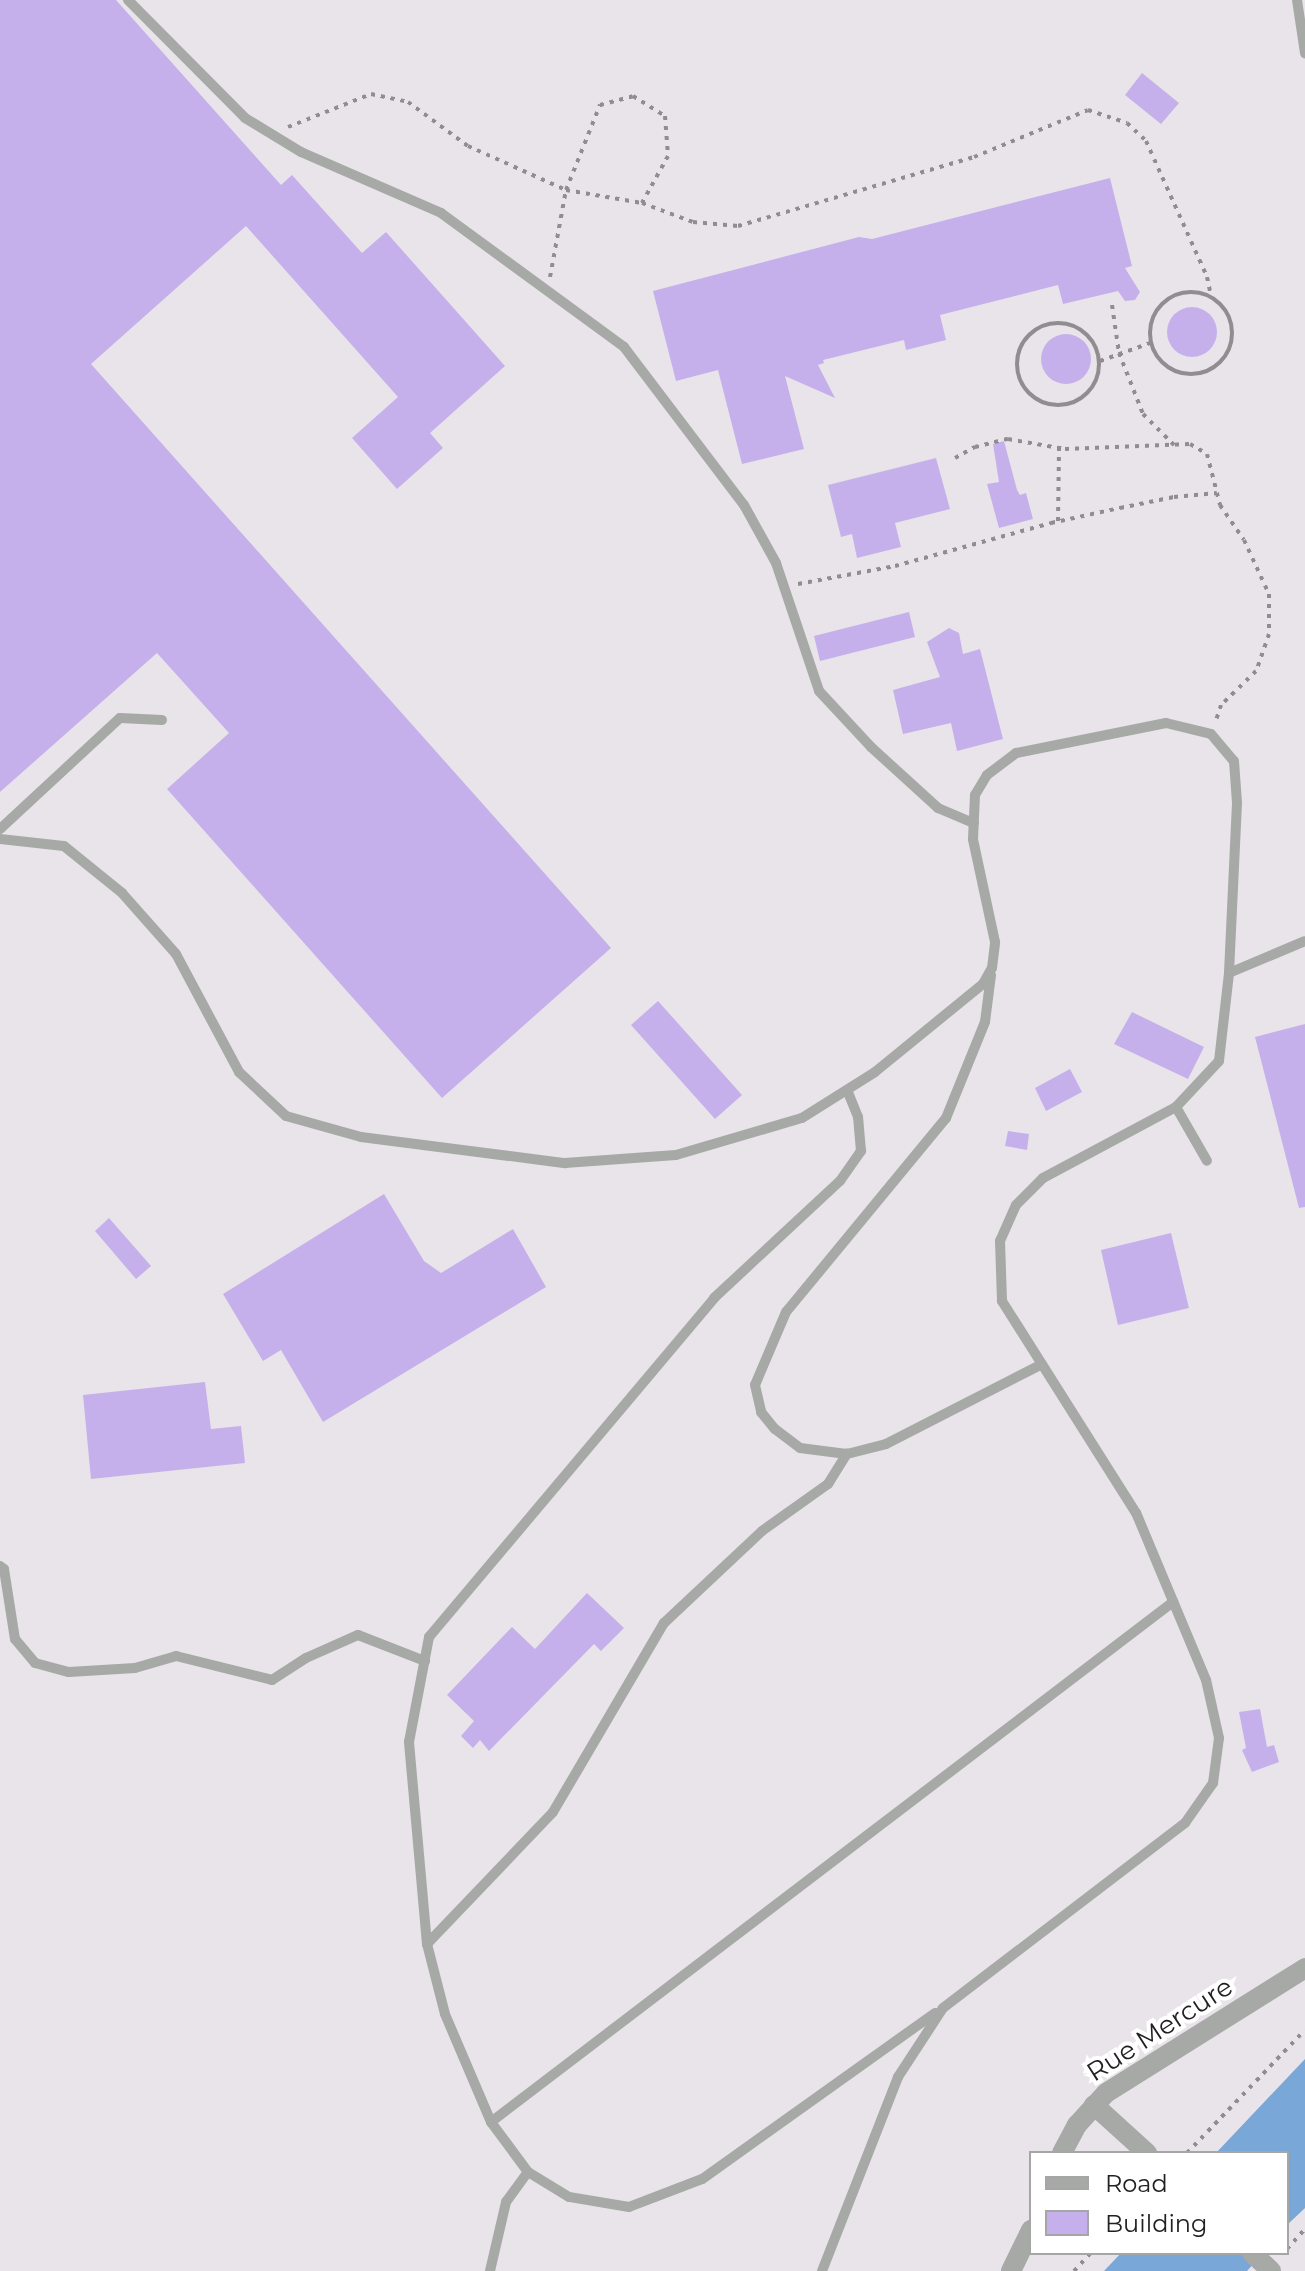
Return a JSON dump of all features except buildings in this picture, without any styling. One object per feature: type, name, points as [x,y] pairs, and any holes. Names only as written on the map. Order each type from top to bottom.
[{"type":"street","name":"Rue Mercure","points":[[1063,2151],[1094,2105],[1120,2083],[1305,1968]]},
{"type":"street","points":[[1094,2105],[1141,2146]]},
{"type":"street","points":[[1011,2271],[1029,2234]]},
{"type":"street","points":[[1254,2255],[1271,2271]]},
{"type":"lane","points":[[128,0],[245,118],[301,152],[441,213],[624,347],[744,505],[776,563],[819,691],[871,747],[938,808],[974,823]]},
{"type":"lane","points":[[1297,0],[1305,53]]},
{"type":"lane","points":[[0,829],[120,718],[162,720]]},
{"type":"lane","points":[[847,1090],[858,1117],[861,1151],[840,1181],[714,1298],[429,1637],[409,1742],[412,1807],[427,1944],[445,2014],[491,2122],[528,2172],[569,2197],[629,2207],[702,2179],[943,2008],[1185,1823],[1213,1783],[1219,1738],[1206,1680],[1136,1513],[1042,1364],[1002,1301],[1000,1241],[1016,1205],[1043,1178],[1176,1107],[1219,1061],[1229,973],[1237,803],[1234,761],[1211,734],[1166,723],[1016,753],[987,775],[975,795],[973,839],[995,942],[985,1022],[946,1118],[786,1312],[755,1385],[761,1412],[775,1429],[800,1448],[847,1454],[886,1444],[1042,1364]]},
{"type":"lane","points":[[0,839],[64,846],[122,893],[176,954],[239,1072],[286,1116],[361,1137],[565,1163],[676,1155],[802,1118],[875,1072],[983,984],[992,968]]},
{"type":"lane","points":[[1229,973],[1305,941]]},
{"type":"lane","points":[[1176,1107],[1207,1161]]},
{"type":"lane","points":[[427,1944],[553,1812],[664,1623],[762,1531],[828,1484],[847,1454]]},
{"type":"lane","points":[[0,1566],[4,1569],[15,1639],[35,1663],[69,1672],[135,1668],[176,1656],[272,1680],[306,1658],[358,1635],[425,1661]]},
{"type":"lane","points":[[491,2122],[1173,1602]]},
{"type":"lane","points":[[822,2271],[898,2077],[943,2008]]},
{"type":"lane","points":[[490,2271],[506,2202],[528,2172]]},
{"type":"path","points":[[273,134],[371,94],[408,102],[468,146],[566,190],[642,203],[693,222],[738,226],[974,157],[1088,110],[1127,123],[1146,141],[1207,277],[1211,296]]},
{"type":"path","points":[[548,290],[566,190],[600,105],[633,96],[665,116],[668,156],[642,203]]},
{"type":"path","points":[[1184,292],[1211,296],[1222,304],[1233,329],[1232,343],[1217,366],[1191,374],[1178,372],[1156,355],[1151,343],[1153,316],[1161,305],[1184,292]]},
{"type":"path","points":[[1112,305],[1119,353],[1143,414],[1174,445]]},
{"type":"path","points":[[1064,323],[1089,336],[1100,361],[1093,387],[1071,404],[1057,406],[1044,404],[1023,387],[1016,361],[1027,336],[1038,328],[1064,323]]},
{"type":"path","points":[[1100,361],[1151,343]]},
{"type":"path","points":[[955,458],[975,447],[1008,439],[1059,448],[1190,444],[1207,454],[1220,505],[1244,540],[1269,594],[1269,634],[1256,671],[1221,705],[1211,734]]},
{"type":"path","points":[[1058,521],[1059,448]]},
{"type":"path","points":[[784,587],[895,566],[1058,521],[1174,497],[1217,493]]},
{"type":"path","points":[[1189,2151],[1305,2030]]},
{"type":"path","points":[[1289,2247],[1305,2229]]},
{"type":"path","points":[[1074,2271],[1089,2255]]},
{"type":"water","points":[[1305,2059],[1305,2208],[1289,2223],[1289,2151],[1218,2151]]},
{"type":"water","points":[[1119,2255],[1261,2255],[1247,2271],[1104,2271]]}]
